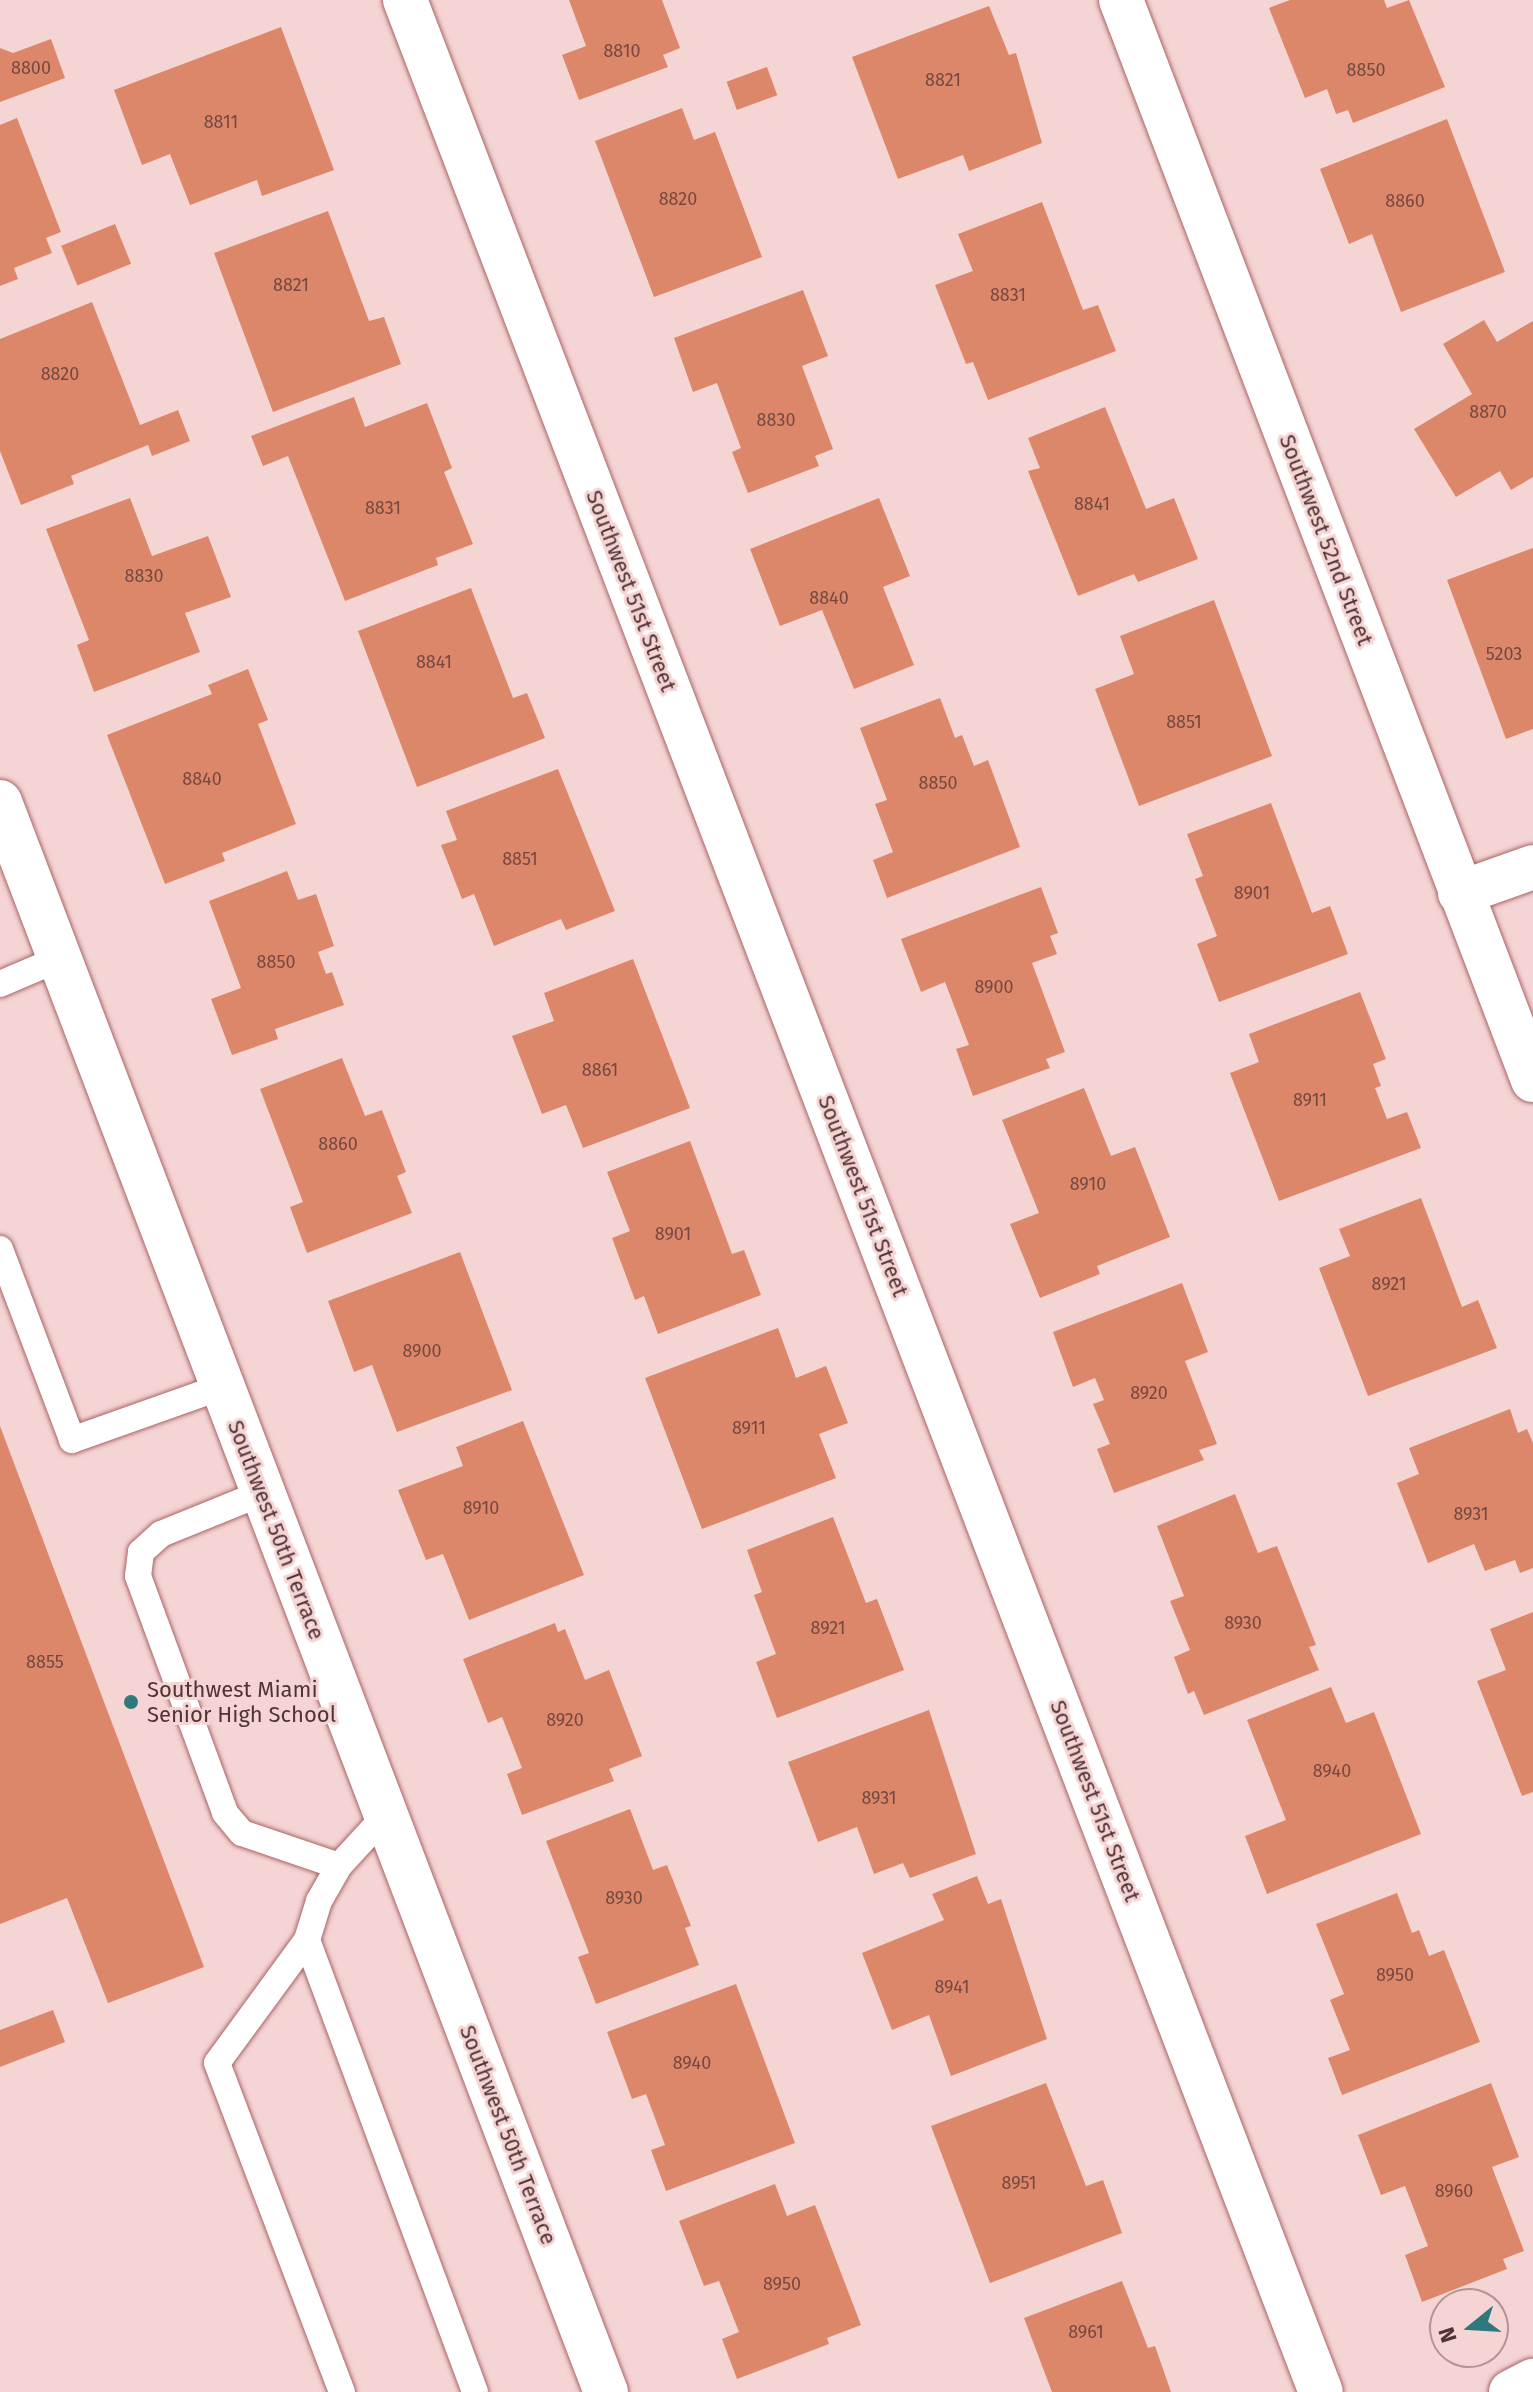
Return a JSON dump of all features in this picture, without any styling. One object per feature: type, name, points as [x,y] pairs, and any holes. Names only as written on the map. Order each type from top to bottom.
[{"type":"street","name":"Southwest 51st Street","points":[[405,0],[1321,2392]]},
{"type":"street","name":"Southwest 52nd Street","points":[[1121,0],[1533,1080]]},
{"type":"street","name":"Southwest 50th Terrace","points":[[0,802],[606,2392]]},
{"type":"street","points":[[1460,893],[1533,867]]},
{"type":"street","points":[[1511,2392],[1533,2381]]},
{"type":"lane","points":[[0,984],[61,958]]},
{"type":"lane","points":[[0,1249],[72,1440],[221,1387]]},
{"type":"lane","points":[[262,1493],[161,1534],[141,1552],[138,1576],[225,1813],[242,1833],[339,1866]]},
{"type":"lane","points":[[342,2392],[217,2063],[307,1940],[319,1901],[339,1866],[385,1816]]},
{"type":"lane","points":[[307,1940],[475,2392]]},
{"type":"building","points":[[569,0],[662,0],[680,48],[663,55],[668,67],[579,100],[562,55],[586,46]]},
{"type":"building","points":[[1290,0],[1384,0],[1387,8],[1409,0],[1445,87],[1353,123],[1348,110],[1336,114],[1327,89],[1305,98],[1269,8]]},
{"type":"building","points":[[989,6],[1009,55],[1016,53],[1042,143],[969,171],[963,155],[898,179],[852,57]]},
{"type":"building","points":[[281,27],[334,170],[262,196],[257,180],[190,205],[170,154],[142,165],[114,90]]},
{"type":"building","points":[[51,39],[65,78],[0,102],[0,48],[13,53]]},
{"type":"building","points":[[767,67],[777,95],[737,110],[727,82]]},
{"type":"building","points":[[682,108],[694,140],[715,132],[762,257],[654,297],[595,141]]},
{"type":"building","points":[[17,118],[61,232],[46,238],[52,253],[14,268],[18,279],[0,286],[0,125]]},
{"type":"building","points":[[1447,119],[1505,272],[1401,312],[1372,234],[1349,244],[1320,169]]},
{"type":"building","points":[[1042,202],[1083,310],[1098,305],[1116,351],[988,400],[973,362],[966,364],[935,285],[973,271],[958,234]]},
{"type":"building","points":[[328,211],[369,321],[384,317],[401,364],[273,412],[214,253]]},
{"type":"building","points":[[115,224],[131,264],[77,286],[61,246]]},
{"type":"building","points":[[803,290],[828,356],[802,366],[833,449],[815,456],[819,466],[748,493],[732,452],[741,448],[717,383],[693,392],[674,338]]},
{"type":"building","points":[[92,302],[140,425],[178,410],[190,441],[152,456],[148,445],[71,476],[74,484],[21,505],[0,451],[0,339]]},
{"type":"building","points":[[1484,320],[1497,342],[1533,321],[1533,477],[1511,490],[1500,471],[1456,497],[1414,429],[1472,394],[1443,344]]},
{"type":"building","points":[[354,397],[365,427],[427,403],[452,468],[444,472],[473,544],[436,558],[438,565],[345,601],[288,456],[263,466],[251,436]]},
{"type":"building","points":[[1105,407],[1146,509],[1174,498],[1198,559],[1138,582],[1134,574],[1078,596],[1028,471],[1040,468],[1028,438]]},
{"type":"building","points":[[130,498],[152,556],[208,536],[231,597],[185,613],[200,652],[94,692],[77,645],[89,640],[46,529]]},
{"type":"building","points":[[879,498],[910,576],[883,587],[914,665],[854,689],[822,610],[780,626],[750,549]]},
{"type":"building","points":[[1533,548],[1533,729],[1506,739],[1447,580]]},
{"type":"building","points":[[471,588],[513,698],[527,693],[545,738],[417,787],[358,631]]},
{"type":"building","points":[[1214,600],[1272,756],[1139,806],[1095,689],[1134,674],[1120,636]]},
{"type":"building","points":[[248,669],[268,720],[258,724],[296,824],[222,853],[225,861],[165,884],[107,735],[212,694],[208,685]]},
{"type":"building","points":[[940,698],[955,738],[962,735],[974,766],[988,760],[1020,847],[887,898],[873,860],[893,852],[875,804],[887,800],[860,728]]},
{"type":"building","points":[[558,769],[615,911],[566,930],[561,919],[494,946],[474,894],[462,899],[441,845],[457,840],[446,811]]},
{"type":"building","points":[[1271,803],[1312,913],[1330,906],[1348,954],[1219,1002],[1197,944],[1217,936],[1195,879],[1203,876],[1187,834]]},
{"type":"building","points":[[287,871],[298,900],[316,894],[334,946],[318,952],[326,974],[332,972],[344,1005],[275,1029],[278,1039],[232,1055],[211,999],[241,988],[209,901]]},
{"type":"building","points":[[1041,887],[1058,933],[1050,936],[1057,954],[1032,963],[1065,1052],[1046,1059],[1050,1068],[973,1096],[956,1049],[969,1045],[945,982],[921,992],[901,939]]},
{"type":"building","points":[[633,959],[690,1108],[583,1148],[566,1105],[542,1114],[512,1036],[554,1021],[544,993]]},
{"type":"building","points":[[1360,992],[1386,1059],[1373,1064],[1381,1086],[1375,1088],[1387,1119],[1407,1112],[1421,1148],[1279,1201],[1230,1073],[1259,1062],[1249,1034]]},
{"type":"building","points":[[342,1058],[365,1116],[382,1110],[406,1172],[397,1176],[412,1213],[307,1253],[290,1207],[303,1202],[260,1089]]},
{"type":"building","points":[[1084,1088],[1111,1156],[1135,1147],[1170,1237],[1097,1266],[1100,1274],[1040,1298],[1010,1224],[1039,1213],[1002,1120]]},
{"type":"building","points":[[690,1141],[732,1254],[744,1250],[761,1295],[658,1334],[644,1296],[635,1300],[612,1238],[630,1231],[607,1172]]},
{"type":"building","points":[[1421,1198],[1462,1307],[1478,1300],[1497,1348],[1368,1396],[1319,1268],[1350,1256],[1339,1229]]},
{"type":"building","points":[[460,1252],[512,1390],[397,1432],[372,1365],[354,1372],[328,1301]]},
{"type":"building","points":[[1182,1283],[1208,1352],[1185,1361],[1217,1444],[1199,1450],[1204,1460],[1114,1493],[1097,1449],[1110,1444],[1093,1404],[1104,1400],[1095,1378],[1073,1387],[1053,1332]]},
{"type":"building","points":[[778,1328],[796,1378],[826,1366],[848,1423],[819,1434],[836,1478],[702,1529],[645,1378]]},
{"type":"building","points":[[1510,1409],[1518,1433],[1527,1429],[1533,1443],[1533,1568],[1520,1573],[1515,1560],[1485,1571],[1474,1544],[1428,1563],[1397,1483],[1419,1474],[1409,1448]]},
{"type":"building","points":[[523,1421],[584,1575],[469,1620],[443,1554],[426,1560],[398,1490],[463,1466],[456,1447]]},
{"type":"building","points":[[0,1426],[204,1967],[108,2003],[67,1898],[0,1924]]},
{"type":"building","points":[[1235,1494],[1258,1553],[1277,1546],[1316,1645],[1309,1647],[1319,1670],[1204,1715],[1194,1691],[1188,1694],[1174,1657],[1190,1650],[1170,1601],[1184,1596],[1157,1526]]},
{"type":"building","points":[[833,1517],[866,1603],[877,1599],[904,1670],[777,1718],[756,1662],[776,1654],[754,1595],[762,1592],[747,1550]]},
{"type":"building","points":[[1533,1612],[1533,1792],[1522,1796],[1477,1681],[1506,1670],[1490,1629]]},
{"type":"building","points":[[555,1623],[558,1632],[565,1629],[585,1680],[609,1670],[642,1756],[609,1769],[614,1781],[522,1815],[507,1774],[522,1768],[502,1717],[488,1723],[463,1659]]},
{"type":"building","points":[[1331,1687],[1346,1723],[1374,1712],[1421,1834],[1267,1894],[1245,1836],[1286,1820],[1247,1720]]},
{"type":"building","points":[[929,1710],[976,1854],[910,1878],[903,1863],[874,1874],[857,1827],[818,1842],[788,1762]]},
{"type":"building","points":[[630,1809],[653,1870],[667,1865],[691,1926],[685,1928],[699,1965],[596,2004],[578,1957],[589,1953],[546,1841]]},
{"type":"building","points":[[977,1876],[988,1904],[1001,1899],[1047,2039],[951,2076],[929,2015],[892,2030],[862,1953],[944,1920],[932,1894]]},
{"type":"building","points":[[1397,1893],[1412,1933],[1419,1930],[1429,1956],[1444,1950],[1480,2042],[1342,2095],[1328,2058],[1350,2050],[1330,2000],[1344,1994],[1316,1924]]},
{"type":"building","points":[[736,1984],[795,2143],[666,2191],[651,2150],[665,2145],[646,2094],[632,2099],[607,2032]]},
{"type":"building","points":[[53,2010],[65,2042],[0,2067],[0,2030]]},
{"type":"building","points":[[1046,2083],[1086,2186],[1103,2180],[1122,2233],[990,2283],[931,2126]]},
{"type":"building","points":[[1491,2083],[1519,2157],[1492,2167],[1524,2251],[1503,2259],[1507,2269],[1458,2288],[1429,2288],[1429,2299],[1422,2302],[1405,2255],[1428,2246],[1405,2186],[1381,2195],[1358,2135]]},
{"type":"building","points":[[775,2184],[787,2216],[815,2205],[861,2325],[827,2338],[829,2344],[737,2379],[722,2339],[739,2332],[719,2281],[704,2286],[679,2221]]},
{"type":"building","points":[[1122,2281],[1148,2348],[1155,2346],[1171,2392],[1052,2392],[1024,2318]]},
{"type":"place","name":"Southwest Miami Senior High School","points":[[131,1702]]}]
